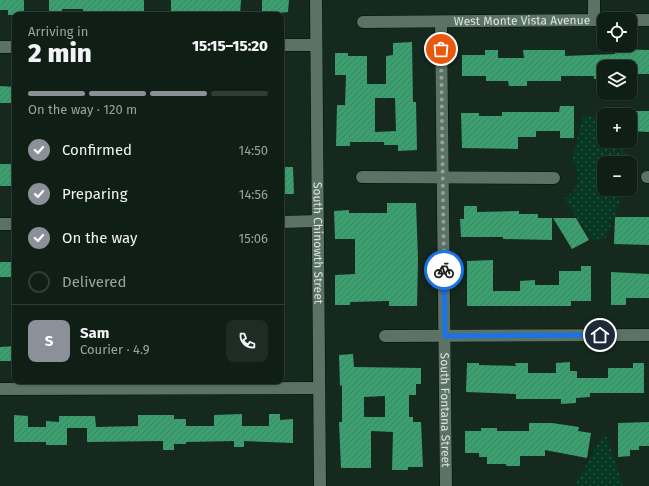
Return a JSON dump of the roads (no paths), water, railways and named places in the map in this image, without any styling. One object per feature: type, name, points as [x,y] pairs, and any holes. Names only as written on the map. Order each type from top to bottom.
[{"type":"street","name":"South Chinowth Street","points":[[316,0],[320,486]]},
{"type":"street","points":[[594,0],[597,12]]},
{"type":"street","name":"West Monte Vista Avenue","points":[[363,22],[597,20]]},
{"type":"street","points":[[637,20],[649,20]]},
{"type":"street","name":"South Fontana Street","points":[[441,22],[446,486]]},
{"type":"street","points":[[284,45],[316,45]]},
{"type":"street","points":[[0,47],[12,47]]},
{"type":"street","points":[[362,177],[554,178]]},
{"type":"street","points":[[284,222],[318,221]]},
{"type":"street","points":[[0,224],[12,224]]},
{"type":"street","points":[[385,336],[649,335]]},
{"type":"street","points":[[0,389],[319,388]]}]
